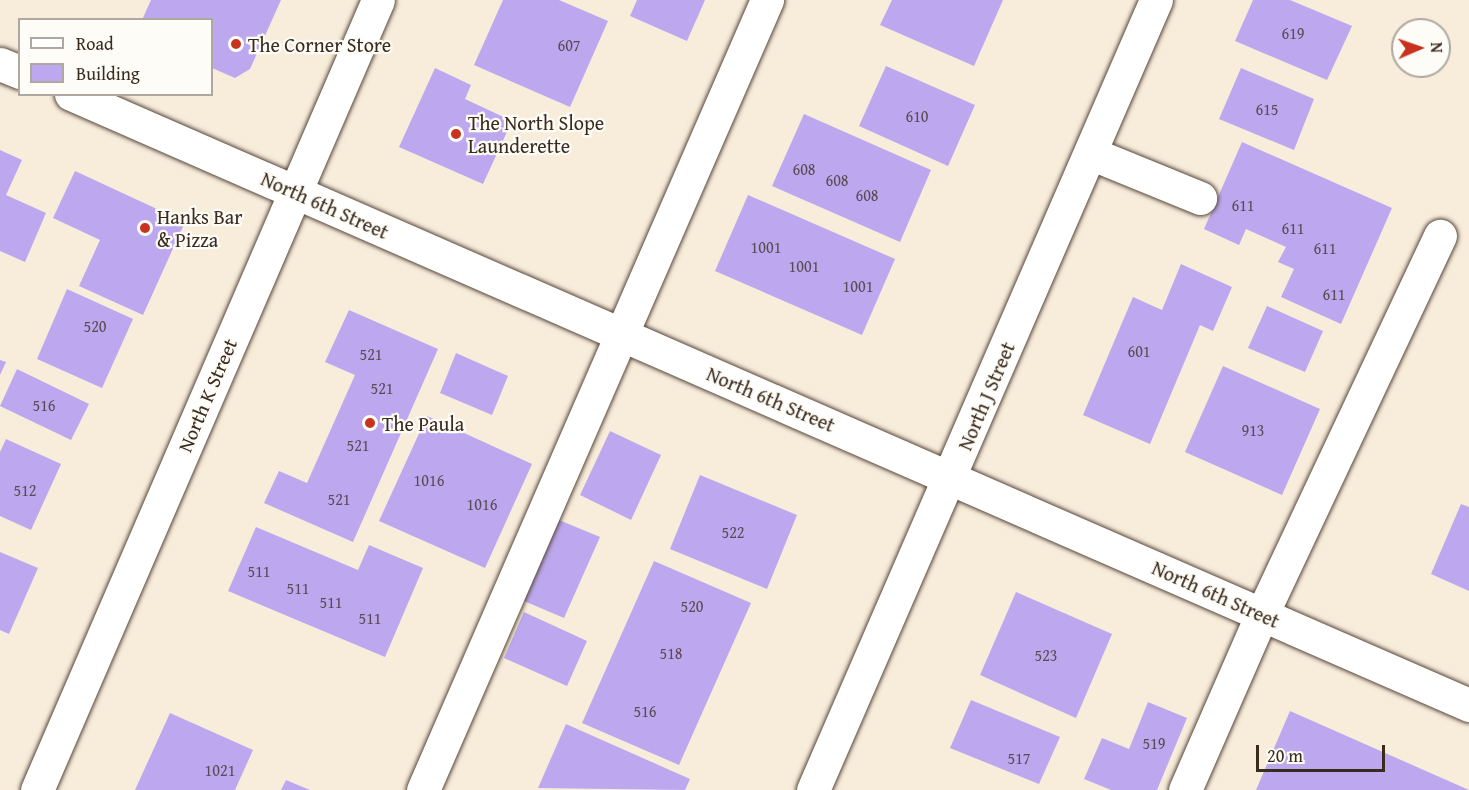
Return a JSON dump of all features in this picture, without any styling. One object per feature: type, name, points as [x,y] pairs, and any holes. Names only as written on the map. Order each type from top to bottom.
[{"type":"street","name":"North K Street","points":[[37,790],[378,0]]},
{"type":"street","points":[[423,790],[767,0]]},
{"type":"street","name":"North J Street","points":[[813,790],[951,477],[1156,0]]},
{"type":"street","points":[[0,64],[18,71]]},
{"type":"street","name":"North 6th Street","points":[[76,96],[1469,705]]},
{"type":"street","points":[[1090,153],[1200,198]]},
{"type":"street","points":[[1185,790],[1262,614],[1440,236]]},
{"type":"building","name":"The Corner Store","points":[[151,0],[281,0],[250,69],[235,78],[213,68],[213,18],[143,18]]},
{"type":"building","points":[[503,0],[559,0],[608,21],[570,107],[474,65]]},
{"type":"building","points":[[637,0],[705,0],[687,41],[630,16]]},
{"type":"building","points":[[892,0],[1003,0],[974,66],[880,25]]},
{"type":"building","points":[[1253,0],[1290,0],[1352,26],[1327,80],[1235,41]]},
{"type":"building","points":[[886,66],[975,105],[948,166],[859,126]]},
{"type":"building","name":"The North Slope Launderette","points":[[435,68],[471,85],[465,99],[512,121],[483,184],[399,147]]},
{"type":"building","points":[[1241,68],[1314,99],[1294,150],[1219,119]]},
{"type":"building","points":[[804,114],[931,170],[900,242],[772,186]]},
{"type":"building","points":[[1242,142],[1392,208],[1341,324],[1281,297],[1294,269],[1278,262],[1286,247],[1246,229],[1239,245],[1204,229]]},
{"type":"building","points":[[0,150],[22,160],[6,195],[46,213],[25,262],[0,251]]},
{"type":"building","points":[[75,171],[185,222],[143,315],[79,286],[100,240],[53,218]]},
{"type":"building","points":[[748,195],[895,259],[862,335],[715,271]]},
{"type":"building","points":[[1181,264],[1232,287],[1213,331],[1200,325],[1150,444],[1083,415],[1133,297],[1162,310]]},
{"type":"building","points":[[67,289],[133,319],[102,388],[37,359]]},
{"type":"building","points":[[1267,306],[1323,331],[1305,372],[1248,348]]},
{"type":"building","name":"The Paula","points":[[349,310],[438,349],[353,542],[264,503],[279,471],[307,483],[355,375],[325,362]]},
{"type":"building","points":[[456,353],[508,376],[492,415],[440,393]]},
{"type":"building","points":[[0,360],[6,362],[0,375]]},
{"type":"building","points":[[1223,366],[1320,409],[1282,495],[1185,452]]},
{"type":"building","points":[[17,369],[89,404],[71,440],[0,406]]},
{"type":"building","points":[[427,416],[532,464],[485,568],[379,521]]},
{"type":"building","points":[[610,431],[661,455],[631,520],[580,495]]},
{"type":"building","points":[[6,439],[61,464],[31,530],[0,516],[0,452]]},
{"type":"building","points":[[700,475],[797,515],[767,589],[670,549]]},
{"type":"building","points":[[1461,504],[1469,507],[1469,591],[1431,574]]},
{"type":"building","points":[[559,520],[600,537],[564,618],[524,601]]},
{"type":"building","points":[[256,527],[358,570],[369,545],[423,568],[385,657],[228,591]]},
{"type":"building","points":[[0,552],[38,568],[9,634],[0,630]]},
{"type":"building","points":[[654,561],[751,603],[679,765],[582,723]]},
{"type":"building","points":[[1016,592],[1112,634],[1076,718],[980,675]]},
{"type":"building","points":[[524,612],[587,641],[567,686],[504,658]]},
{"type":"building","points":[[971,700],[1060,737],[1039,784],[950,748]]},
{"type":"building","points":[[1148,702],[1187,718],[1157,790],[1111,790],[1084,779],[1102,738],[1129,749]]},
{"type":"building","points":[[1290,711],[1469,790],[1256,790]]},
{"type":"building","points":[[170,713],[253,750],[235,790],[135,790]]},
{"type":"building","points":[[566,724],[690,779],[685,790],[538,788]]},
{"type":"building","points":[[286,780],[310,790],[281,790]]},
{"type":"place","name":"The Corner Store","points":[[236,44]]},
{"type":"place","name":"The North Slope Launderette","points":[[456,134]]},
{"type":"place","name":"Hanks Bar & Pizza","points":[[145,228]]},
{"type":"place","name":"The Paula","points":[[370,423]]}]
